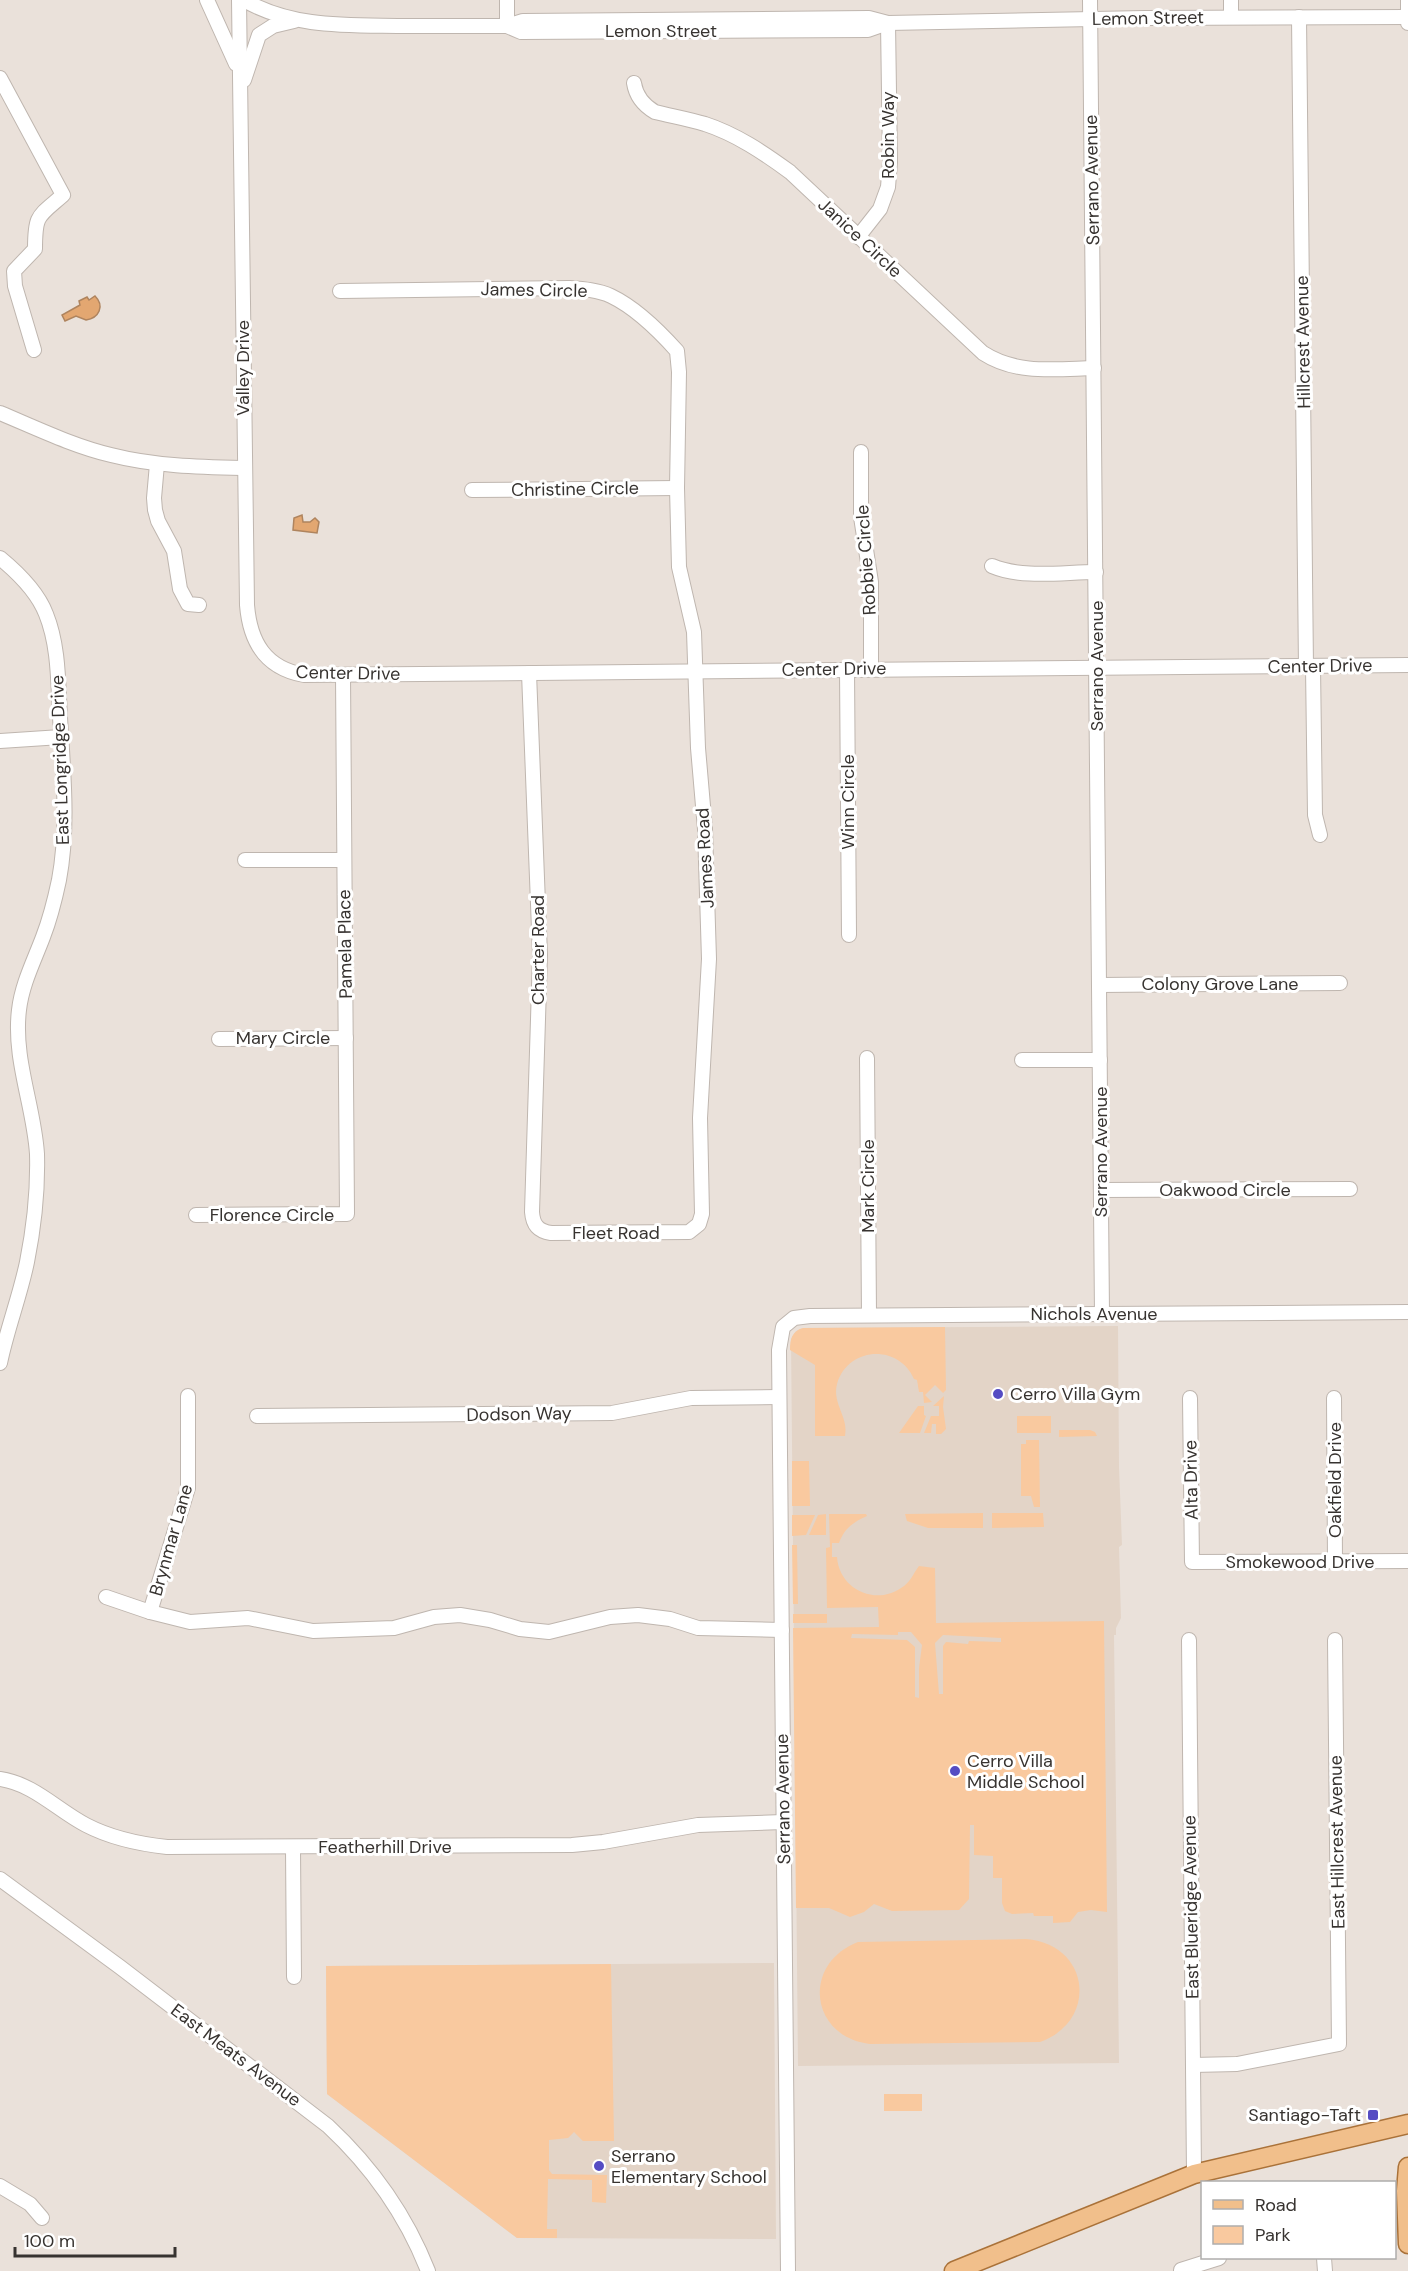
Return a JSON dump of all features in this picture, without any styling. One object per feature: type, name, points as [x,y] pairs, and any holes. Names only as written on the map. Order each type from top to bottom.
[{"type":"main road","points":[[954,2271],[1194,2174],[1408,2124]]},
{"type":"main road","points":[[1408,2168],[1406,2191],[1408,2244]]},
{"type":"street","name":"Valley Drive","points":[[207,0],[230,46],[241,76]]},
{"type":"street","name":"Valley Drive","points":[[239,0],[243,468],[248,617],[253,637],[266,656]]},
{"type":"street","name":"Lemon Street","points":[[244,0],[268,12],[296,20],[320,24],[366,26],[507,26],[523,21],[845,18],[869,18],[888,23],[1231,17],[1408,17]]},
{"type":"street","points":[[507,0],[507,26]]},
{"type":"street","name":"Serrano Avenue","points":[[1090,0],[1102,1314]]},
{"type":"street","points":[[1231,0],[1231,17]]},
{"type":"street","points":[[1408,0],[1408,22]]},
{"type":"street","name":"Hillcrest Avenue","points":[[1299,17],[1309,667],[1315,815],[1320,835]]},
{"type":"street","points":[[241,91],[259,35],[273,26],[296,20]]},
{"type":"street","name":"Robin Way","points":[[858,237],[880,209],[888,187],[890,162],[888,23]]},
{"type":"street","points":[[0,78],[63,195],[37,218],[35,249],[14,271],[15,286],[34,350]]},
{"type":"street","name":"Janice Circle","points":[[634,83],[635,91],[642,103],[655,112],[706,124],[730,135],[790,172],[983,353],[996,361],[1030,369],[1094,368]]},
{"type":"street","name":"James Circle","points":[[340,291],[569,288],[591,290],[612,296],[644,319],[677,351],[679,372],[677,488]]},
{"type":"street","points":[[0,412],[98,452],[157,464],[243,468]]},
{"type":"street","name":"Robbie Circle","points":[[861,452],[861,517],[872,582],[871,669]]},
{"type":"street","points":[[157,464],[154,498],[158,521],[174,551],[181,593],[188,604],[199,605]]},
{"type":"street","name":"Christine Circle","points":[[472,490],[677,488]]},
{"type":"street","name":"James Road","points":[[677,488],[680,577],[692,622],[696,671],[698,748],[705,829],[709,959],[700,1118],[702,1214],[696,1228]]},
{"type":"street","name":"East Longridge Drive","points":[[0,558],[36,595],[46,612],[52,633],[56,658],[65,810],[59,879],[49,918],[21,994],[19,1049],[34,1122],[37,1187],[34,1226],[26,1265],[7,1329],[0,1363]]},
{"type":"street","points":[[992,566],[1023,573],[1096,572]]},
{"type":"street","name":"Center Drive","points":[[266,656],[295,674],[343,675],[1408,665]]},
{"type":"street","name":"Winn Circle","points":[[847,669],[849,935]]},
{"type":"street","name":"Charter Road","points":[[529,673],[540,956],[532,1212],[536,1226]]},
{"type":"street","name":"Pamela Place","points":[[343,675],[347,1214]]},
{"type":"street","points":[[0,741],[61,737]]},
{"type":"street","points":[[245,860],[344,860]]},
{"type":"street","name":"Colony Grove Lane","points":[[1100,985],[1340,983]]},
{"type":"street","name":"Mary Circle","points":[[219,1039],[346,1038]]},
{"type":"street","name":"Mark Circle","points":[[867,1058],[869,1315]]},
{"type":"street","points":[[1022,1060],[1100,1060]]},
{"type":"street","name":"Oakwood Circle","points":[[1101,1190],[1350,1189]]},
{"type":"street","name":"Florence Circle","points":[[196,1215],[347,1214]]},
{"type":"street","name":"Fleet Road","points":[[536,1226],[551,1233],[679,1233],[689,1232],[696,1228]]},
{"type":"street","name":"Nichols Avenue","points":[[783,1327],[787,1322],[799,1317],[869,1315],[1408,1312]]},
{"type":"street","name":"Serrano Avenue","points":[[783,1327],[778,1350],[788,2271]]},
{"type":"street","name":"Brynmar Lane","points":[[150,1612],[188,1488],[188,1396]]},
{"type":"street","name":"Dodson Way","points":[[257,1416],[612,1413],[691,1398],[779,1397]]},
{"type":"street","name":"Alta Drive","points":[[1190,1398],[1192,1562]]},
{"type":"street","name":"Oakfield Drive","points":[[1334,1398],[1335,1561]]},
{"type":"street","name":"Smokewood Drive","points":[[1192,1562],[1408,1561]]},
{"type":"street","points":[[106,1597],[150,1612],[190,1622],[248,1618],[313,1631],[394,1628],[434,1617],[460,1615],[490,1620],[520,1629],[549,1632],[610,1617],[638,1615],[699,1628],[782,1630]]},
{"type":"street","name":"East Blueridge Avenue","points":[[1189,1640],[1194,2174]]},
{"type":"street","name":"East Hillcrest Avenue","points":[[1193,2065],[1237,2064],[1339,2043],[1335,1640]]},
{"type":"street","name":"Featherhill Drive","points":[[0,1779],[29,1788],[87,1825],[137,1843],[180,1848],[572,1845],[603,1842],[698,1825],[783,1822]]},
{"type":"street","points":[[293,1848],[294,1977]]},
{"type":"street","name":"East Meats Avenue","points":[[0,1879],[120,1967],[328,2126],[351,2148],[392,2199],[408,2224],[429,2271]]},
{"type":"street","points":[[0,2186],[30,2204],[42,2218]]},
{"type":"street","points":[[1182,2270],[1216,2259]]},
{"type":"shaded area","points":[[95,296],[100,307],[94,317],[86,320],[76,316],[65,321],[62,315],[80,305],[79,301],[87,297],[89,300]]},
{"type":"shaded area","points":[[302,515],[303,522],[310,522],[315,518],[319,522],[317,533],[293,530],[294,518]]},
{"type":"shaded area","name":"Cerro Villa Middle School","points":[[1118,1326],[1122,1545],[1119,1547],[1121,1618],[1116,1628],[1116,1635],[1114,1635],[1119,2063],[798,2066],[791,1339],[796,1331],[803,1328]]},
{"type":"shaded area","name":"Serrano Elementary School","points":[[774,1963],[776,2239],[517,2238],[327,2094],[326,1966]]},
{"type":"green space","points":[[945,1327],[946,1390],[943,1393],[935,1385],[925,1395],[932,1402],[924,1403],[923,1392],[919,1392],[917,1380],[897,1360],[886,1355],[862,1356],[843,1371],[837,1384],[837,1398],[845,1423],[845,1436],[815,1436],[815,1365],[790,1350],[791,1339],[796,1331],[803,1328]]},
{"type":"green space","points":[[944,1396],[946,1429],[941,1434],[936,1434],[936,1424],[932,1424],[931,1433],[924,1433],[931,1416],[939,1416],[939,1406],[933,1406]]},
{"type":"green space","points":[[918,1406],[924,1406],[926,1416],[920,1433],[899,1433]]},
{"type":"green space","points":[[1017,1416],[1051,1416],[1051,1433],[1017,1433]]},
{"type":"green space","points":[[1059,1430],[1090,1430],[1097,1436],[1059,1437]]},
{"type":"green space","points":[[1026,1440],[1039,1440],[1040,1507],[1034,1507],[1031,1496],[1021,1496],[1021,1444],[1026,1444]]},
{"type":"green space","points":[[792,1461],[809,1461],[810,1506],[792,1506]]},
{"type":"green space","points":[[983,1513],[983,1528],[928,1528],[907,1521],[905,1514]]},
{"type":"green space","points":[[992,1513],[1043,1513],[1044,1527],[992,1528]]},
{"type":"green space","points":[[826,1514],[826,1535],[809,1535],[818,1515]]},
{"type":"green space","points":[[829,1514],[866,1514],[867,1516],[853,1523],[846,1530],[839,1543],[832,1543],[832,1557],[837,1557],[844,1578],[860,1591],[870,1595],[880,1595],[891,1593],[904,1586],[919,1566],[935,1568],[936,1623],[1104,1621],[1107,1912],[1091,1910],[1078,1912],[1070,1922],[1053,1923],[1053,1916],[1034,1916],[1033,1913],[1012,1914],[1005,1911],[1002,1903],[1002,1878],[993,1878],[993,1856],[974,1855],[974,1825],[970,1825],[969,1899],[959,1910],[892,1911],[874,1904],[864,1912],[850,1917],[829,1908],[796,1908],[793,1628],[879,1627],[878,1607],[827,1608],[826,1548],[830,1547]],"holes":[[[898,1632],[911,1632],[922,1645],[919,1698],[915,1697],[915,1647],[907,1640],[851,1638],[852,1634],[898,1635]],[[943,1635],[1001,1638],[1001,1642],[969,1641],[968,1644],[946,1642],[943,1646],[943,1694],[939,1694],[935,1643]]]},
{"type":"green space","points":[[792,1515],[815,1515],[806,1535],[792,1536]]},
{"type":"green space","points":[[792,1545],[797,1545],[798,1604],[793,1604]]},
{"type":"green space","points":[[793,1614],[827,1614],[827,1623],[793,1623]]},
{"type":"green space","points":[[1026,1939],[1047,1944],[1063,1954],[1074,1968],[1079,1985],[1078,2002],[1072,2018],[1059,2032],[1040,2042],[870,2044],[850,2039],[835,2028],[825,2014],[820,1999],[821,1982],[827,1966],[840,1952],[858,1942]]},
{"type":"green space","points":[[611,1964],[614,2141],[583,2141],[574,2132],[568,2138],[549,2140],[549,2170],[552,2174],[607,2175],[606,2203],[592,2202],[592,2180],[548,2179],[547,2229],[557,2229],[557,2238],[517,2238],[327,2094],[326,1966]]},
{"type":"green space","points":[[884,2094],[922,2094],[922,2111],[884,2111]]},
{"type":"place","name":"Cerro Villa Gym","points":[[998,1394]]},
{"type":"place","name":"Cerro Villa Middle School","points":[[955,1771]]},
{"type":"place","name":"Santiago-Taft","points":[[1373,2115]]},
{"type":"place","name":"Serrano Elementary School","points":[[599,2166]]}]
